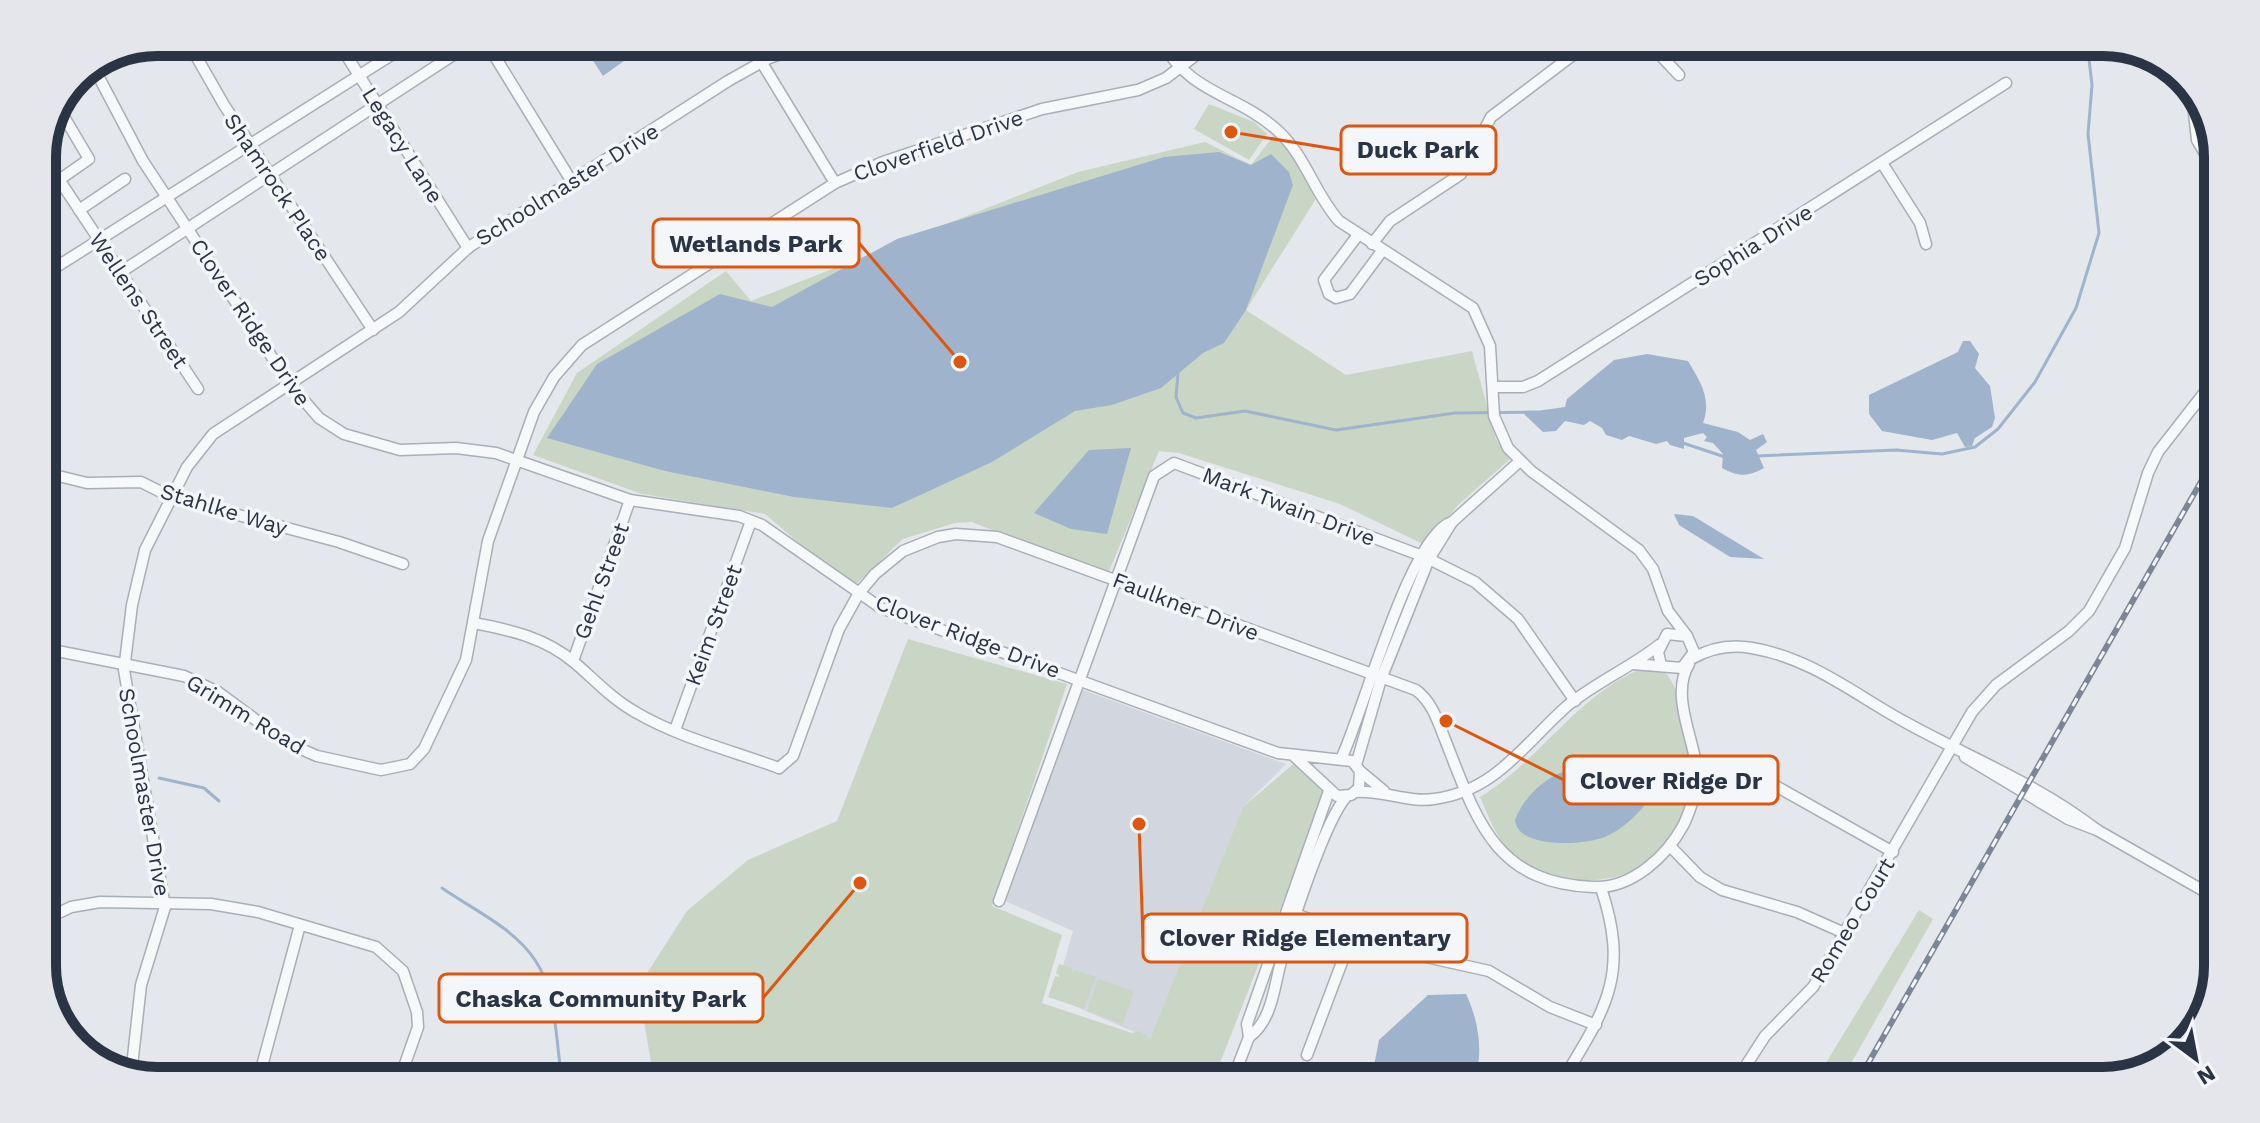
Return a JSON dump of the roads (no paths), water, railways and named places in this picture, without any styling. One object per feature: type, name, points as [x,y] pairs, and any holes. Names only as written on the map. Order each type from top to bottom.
[{"type":"street","name":"Shamrock Place","points":[[196,56],[251,146],[373,330]]},
{"type":"street","name":"Legacy Lane","points":[[347,56],[468,248]]},
{"type":"street","points":[[56,267],[390,56]]},
{"type":"street","points":[[121,272],[451,56]]},
{"type":"street","points":[[495,56],[572,182]]},
{"type":"street","name":"Schoolmaster Drive","points":[[131,1064],[141,985],[164,904],[130,717],[125,662],[132,605],[142,561],[193,457],[213,434],[399,312],[468,248],[728,81],[781,56]]},
{"type":"street","points":[[1172,56],[1180,68],[1206,90],[1243,106],[1278,130],[1301,156],[1327,207],[1358,235],[1473,308],[1490,346],[1494,416],[1504,441],[1520,461],[1639,550],[1658,579],[1668,611],[1689,639],[1691,661],[1682,693]]},
{"type":"street","name":"Cloverfield Drive","points":[[518,460],[543,394],[582,345],[835,183],[883,162],[1042,109],[1138,90],[1180,68],[1195,56]]},
{"type":"street","points":[[1358,235],[1324,280],[1329,294],[1336,298],[1350,294],[1390,221],[1461,174],[1491,117],[1572,56]]},
{"type":"street","points":[[1661,56],[1679,75]]},
{"type":"street","points":[[762,63],[835,183]]},
{"type":"street","name":"Clover Ridge Drive","points":[[98,75],[166,195],[289,383],[319,418],[360,441],[400,450],[475,449],[518,460],[630,500],[687,506],[751,521],[762,525],[881,608],[1294,756],[1337,760]]},
{"type":"street","name":"Sophia Drive","points":[[1493,387],[1523,387],[1538,381],[2006,83]]},
{"type":"street","points":[[2194,112],[2197,140],[2204,152]]},
{"type":"street","points":[[56,183],[89,159],[64,117]]},
{"type":"street","points":[[1882,163],[1920,223],[1926,244]]},
{"type":"street","points":[[79,210],[125,179]]},
{"type":"street","name":"Wellens Street","points":[[60,181],[198,389]]},
{"type":"street","name":"Romeo Court","points":[[1745,1067],[1765,1036],[1805,999],[1972,712],[1996,685],[2069,631],[2089,611],[2108,583],[2125,548],[2148,473],[2158,452],[2204,393]]},
{"type":"street","name":"Grimm Road","points":[[56,650],[125,662],[200,682],[303,750],[341,763],[392,771],[410,764],[424,749],[466,660],[488,541],[518,460]]},
{"type":"street","points":[[1293,913],[1326,786],[1326,770],[1337,760],[1377,677],[1425,557],[1452,522],[1520,461]]},
{"type":"street","name":"Mark Twain Drive","points":[[1118,580],[1154,476],[1174,463],[1425,557],[1475,582],[1518,619],[1575,701]]},
{"type":"street","name":"Stahlke Way","points":[[56,475],[87,483],[141,482],[171,497],[339,542],[403,564]]},
{"type":"street","name":"Gehl Street","points":[[573,661],[630,500]]},
{"type":"street","name":"Keim Street","points":[[675,730],[751,521]]},
{"type":"street","name":"Faulkner Drive","points":[[675,730],[781,773],[793,756],[839,629],[859,593],[875,574],[903,551],[921,542],[956,534],[997,537],[1416,690],[1428,702],[1465,792]]},
{"type":"street","points":[[999,901],[1079,678],[1118,580]]},
{"type":"street","points":[[1465,792],[1477,821],[1508,860],[1549,882],[1601,888],[1638,874],[1670,846],[1690,811],[1697,773],[1682,693],[1664,666],[1661,642],[1668,611]]},
{"type":"street","points":[[474,623],[527,635],[573,661],[625,706],[675,730]]},
{"type":"street","points":[[1326,786],[1351,794],[1384,791],[1433,800],[1465,792],[1508,767],[1575,701],[1673,632],[1720,647],[1752,648],[1793,658],[1843,683],[1950,746],[1984,760],[2204,891]]},
{"type":"street","points":[[1631,664],[1664,666],[1674,670],[1720,647]]},
{"type":"street","points":[[1237,1067],[1249,1037],[1247,1024],[1332,821],[1361,782],[1358,768],[1377,677]]},
{"type":"street","name":"Clover Ridge Drive","points":[[1294,756],[1326,786]]},
{"type":"street","points":[[1337,760],[1358,768],[1384,791]]},
{"type":"street","points":[[1697,773],[1758,776],[1893,852]]},
{"type":"street","points":[[1670,846],[1700,877],[1722,890],[1797,912],[1842,932]]},
{"type":"street","points":[[1570,1067],[1596,1025],[1614,981],[1615,966],[1601,888]]},
{"type":"street","points":[[56,914],[71,907],[100,902],[234,907],[376,947],[403,971],[415,1003],[418,1027],[404,1067]]},
{"type":"street","points":[[1293,913],[1411,954],[1489,971],[1550,1007],[1596,1025]]},
{"type":"street","points":[[262,1067],[300,925]]},
{"type":"street","points":[[1307,1055],[1353,933]]},
{"type":"water","points":[[590,56],[631,56],[603,76]]},
{"type":"water","points":[[1219,152],[1251,165],[1271,154],[1289,172],[1293,185],[1246,310],[1224,343],[1203,353],[1161,388],[1112,405],[1075,411],[992,462],[892,508],[794,497],[665,471],[547,438],[597,364],[720,294],[772,307],[897,239],[1164,157]]},
{"type":"water","points":[[1963,341],[1970,341],[1979,354],[1975,368],[1990,386],[1995,418],[1992,427],[1975,438],[1972,446],[1965,447],[1957,433],[1932,440],[1882,431],[1869,414],[1869,395],[1958,352]]},
{"type":"water","points":[[1647,354],[1688,361],[1705,398],[1703,423],[1738,432],[1750,440],[1763,434],[1767,442],[1756,450],[1764,468],[1743,475],[1722,468],[1723,454],[1713,443],[1704,441],[1707,437],[1703,433],[1684,438],[1684,449],[1667,441],[1656,444],[1629,436],[1622,440],[1606,435],[1602,428],[1590,421],[1584,425],[1565,421],[1556,431],[1543,432],[1523,413],[1565,407],[1567,399],[1614,360]]},
{"type":"water","points":[[1131,448],[1107,534],[1071,529],[1034,513],[1089,450]]},
{"type":"water","points":[[1674,514],[1693,516],[1764,559],[1730,557],[1679,525]]},
{"type":"water","points":[[1579,768],[1615,777],[1637,776],[1648,782],[1652,796],[1625,825],[1596,840],[1554,843],[1540,841],[1519,830],[1515,820],[1532,793],[1549,779]]},
{"type":"water","points":[[1466,994],[1478,1037],[1478,1067],[1374,1067],[1379,1040],[1428,995]]},
{"type":"waterway","points":[[1757,456],[1896,450],[1942,454],[1975,447],[1998,429],[2035,382],[2076,308],[2099,233],[2088,134],[2092,85],[2089,56]]},
{"type":"waterway","points":[[1178,373],[1176,397],[1183,413],[1196,418],[1245,411],[1336,430],[1455,413],[1537,412]]},
{"type":"waterway","points":[[1683,443],[1725,457]]},
{"type":"waterway","points":[[159,778],[204,788],[219,801]]},
{"type":"waterway","points":[[442,888],[516,938],[535,960],[552,1003],[560,1067]]},
{"type":"railway","points":[[1866,1067],[2204,476]]},
{"type":"place","name":"Duck Park","points":[[1231,132]]},
{"type":"place","name":"Wetlands Park","points":[[960,362]]},
{"type":"place","name":"Clover Ridge Dr","points":[[1446,721]]},
{"type":"place","name":"Clover Ridge Elementary","points":[[1139,824]]},
{"type":"place","name":"Chaska Community Park","points":[[860,883]]}]
